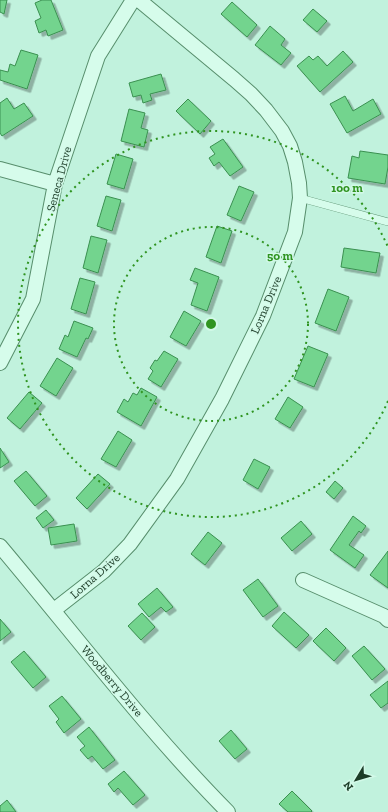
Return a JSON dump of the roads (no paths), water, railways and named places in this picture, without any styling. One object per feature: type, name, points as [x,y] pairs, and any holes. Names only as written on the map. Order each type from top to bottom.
[{"type":"street","name":"Seneca Drive","points":[[0,363],[33,299],[55,184],[98,56],[133,0]]},
{"type":"street","name":"Lorna Drive","points":[[54,610],[104,571],[130,544],[177,479],[222,399],[263,316],[295,232],[300,198],[295,162],[290,146],[282,131],[266,110],[234,79],[139,0]]},
{"type":"street","points":[[0,169],[55,184]]},
{"type":"street","name":"Woodberry Drive","points":[[0,546],[97,664],[183,765],[228,812]]},
{"type":"street","points":[[303,580],[384,616],[388,620]]},
{"type":"lane","points":[[300,198],[388,222]]}]
